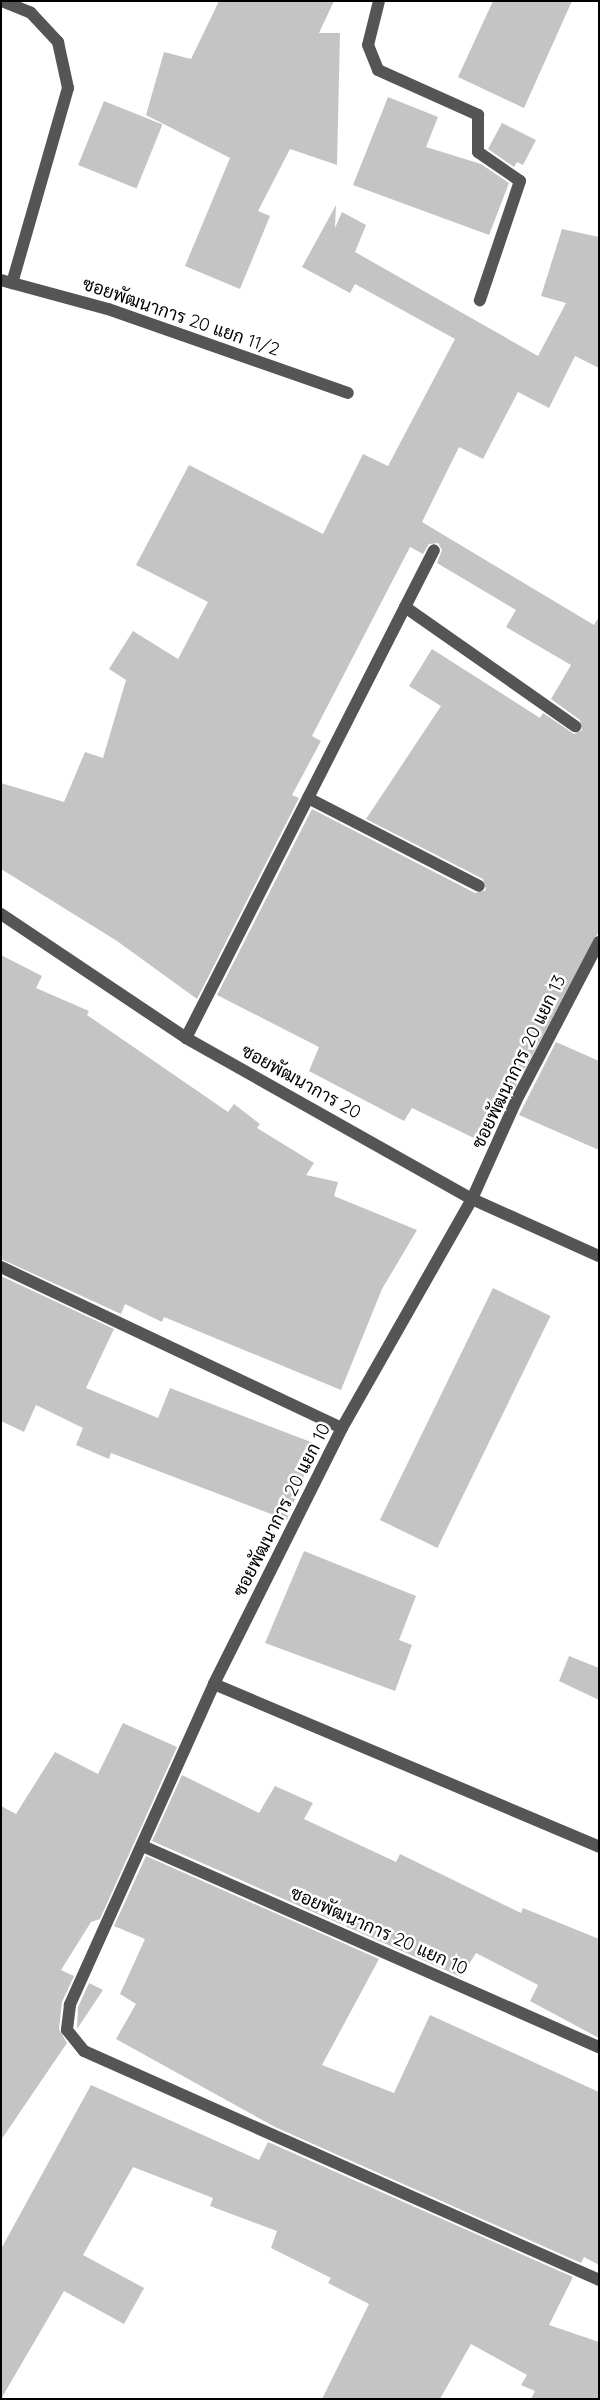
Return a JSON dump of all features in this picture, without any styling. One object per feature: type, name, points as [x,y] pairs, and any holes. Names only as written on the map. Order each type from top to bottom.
[{"type":"street","points":[[2,1],[31,13],[58,42],[68,88],[7,281]]},
{"type":"street","points":[[379,1],[368,45],[378,70],[478,115],[478,152],[520,181],[480,300]]},
{"type":"street","name":"ซอยพัฒนาการ 20 แยก 11/2","points":[[7,281],[108,308],[348,392]]},
{"type":"street","points":[[186,1038],[434,550]]},
{"type":"street","points":[[405,607],[575,726]]},
{"type":"street","points":[[308,798],[479,886]]},
{"type":"street","name":"ซอยพัฒนาการ 20","points":[[1,914],[186,1038],[472,1199],[599,1256]]},
{"type":"street","name":"ซอยพัฒนาการ 20 แยก 13","points":[[472,1199],[516,1101],[599,942]]},
{"type":"street","name":"ซอยพัฒนาการ 20 แยก 10","points":[[472,1199],[342,1428],[214,1684],[145,1847],[70,2006],[66,2030],[84,2051],[599,2280]]},
{"type":"street","points":[[1,1267],[342,1428]]},
{"type":"street","points":[[214,1684],[599,1847]]},
{"type":"street","name":"ซอยพัฒนาการ 20 แยก 10","points":[[145,1847],[599,2047]]},
{"type":"building","points":[[219,1],[334,1],[319,33],[340,33],[337,165],[290,149],[258,211],[270,216],[240,289],[185,266],[230,158],[146,115],[164,52],[191,59]]},
{"type":"building","points":[[493,1],[572,1],[524,108],[458,77]]},
{"type":"building","points":[[388,97],[438,117],[426,147],[481,164],[509,183],[489,235],[353,185]]},
{"type":"building","points":[[104,101],[162,125],[137,189],[78,165]]},
{"type":"building","points":[[502,123],[536,140],[523,165],[517,162],[514,167],[488,149]]},
{"type":"building","points":[[336,205],[335,228],[342,212],[366,225],[355,252],[538,356],[566,303],[541,296],[562,229],[599,237],[599,368],[575,356],[549,408],[518,392],[483,459],[459,447],[422,522],[594,625],[599,617],[599,931],[504,1108],[497,1105],[480,1141],[412,1108],[404,1121],[309,1071],[319,1047],[217,995],[312,809],[475,893],[486,890],[483,879],[366,819],[441,706],[409,686],[432,649],[540,718],[543,713],[574,734],[582,730],[580,720],[551,699],[571,665],[506,627],[516,610],[437,563],[442,550],[438,543],[429,544],[423,554],[410,547],[312,736],[321,741],[292,795],[299,798],[197,999],[117,941],[1,869],[1,783],[64,802],[85,752],[103,758],[126,680],[109,669],[133,631],[178,659],[208,602],[136,565],[189,465],[323,534],[363,454],[388,466],[455,339],[355,284],[350,293],[302,267]]},
{"type":"building","points":[[1,955],[42,976],[36,988],[89,1011],[87,1015],[228,1112],[234,1104],[260,1124],[257,1128],[314,1163],[306,1175],[338,1182],[334,1196],[417,1230],[382,1289],[341,1390],[164,1317],[162,1322],[125,1304],[121,1314],[1,1259]]},
{"type":"building","points":[[556,1042],[599,1061],[599,1150],[519,1115]]},
{"type":"building","points":[[1,1276],[114,1329],[86,1388],[158,1418],[170,1388],[316,1444],[287,1520],[111,1453],[109,1459],[76,1445],[83,1428],[36,1405],[24,1432],[1,1421]]},
{"type":"building","points":[[493,1288],[551,1316],[437,1548],[380,1520]]},
{"type":"building","points":[[304,1551],[416,1596],[399,1640],[412,1645],[395,1691],[265,1643]]},
{"type":"building","points":[[569,1656],[599,1668],[599,1700],[559,1681]]},
{"type":"building","points":[[123,1723],[177,1747],[100,1919],[91,1922],[61,1970],[74,1976],[62,2002],[59,2029],[67,2043],[1,2140],[1,1806],[16,1814],[55,1752],[98,1774]]},
{"type":"building","points":[[182,1775],[259,1813],[275,1786],[313,1803],[304,1819],[396,1862],[400,1854],[521,1913],[523,1908],[599,1939],[599,2038],[530,2001],[538,1985],[476,1953],[461,1977],[152,1841]]},
{"type":"building","points":[[146,1856],[379,1959],[322,2065],[394,2093],[430,2015],[599,2092],[599,2265],[584,2257],[581,2263],[275,2127],[116,2039],[136,2004],[120,1994],[145,1939],[114,1926]]},
{"type":"building","points":[[89,1983],[103,1990],[77,2029],[78,2007]]},
{"type":"building","points":[[91,2085],[259,2160],[268,2142],[573,2277],[549,2325],[599,2342],[599,2399],[531,2399],[535,2391],[521,2385],[527,2375],[471,2344],[440,2399],[322,2399],[369,2304],[328,2283],[331,2278],[271,2248],[277,2231],[210,2206],[213,2198],[133,2167],[83,2255],[144,2288],[124,2324],[64,2291],[1,2399],[1,2249]]}]
